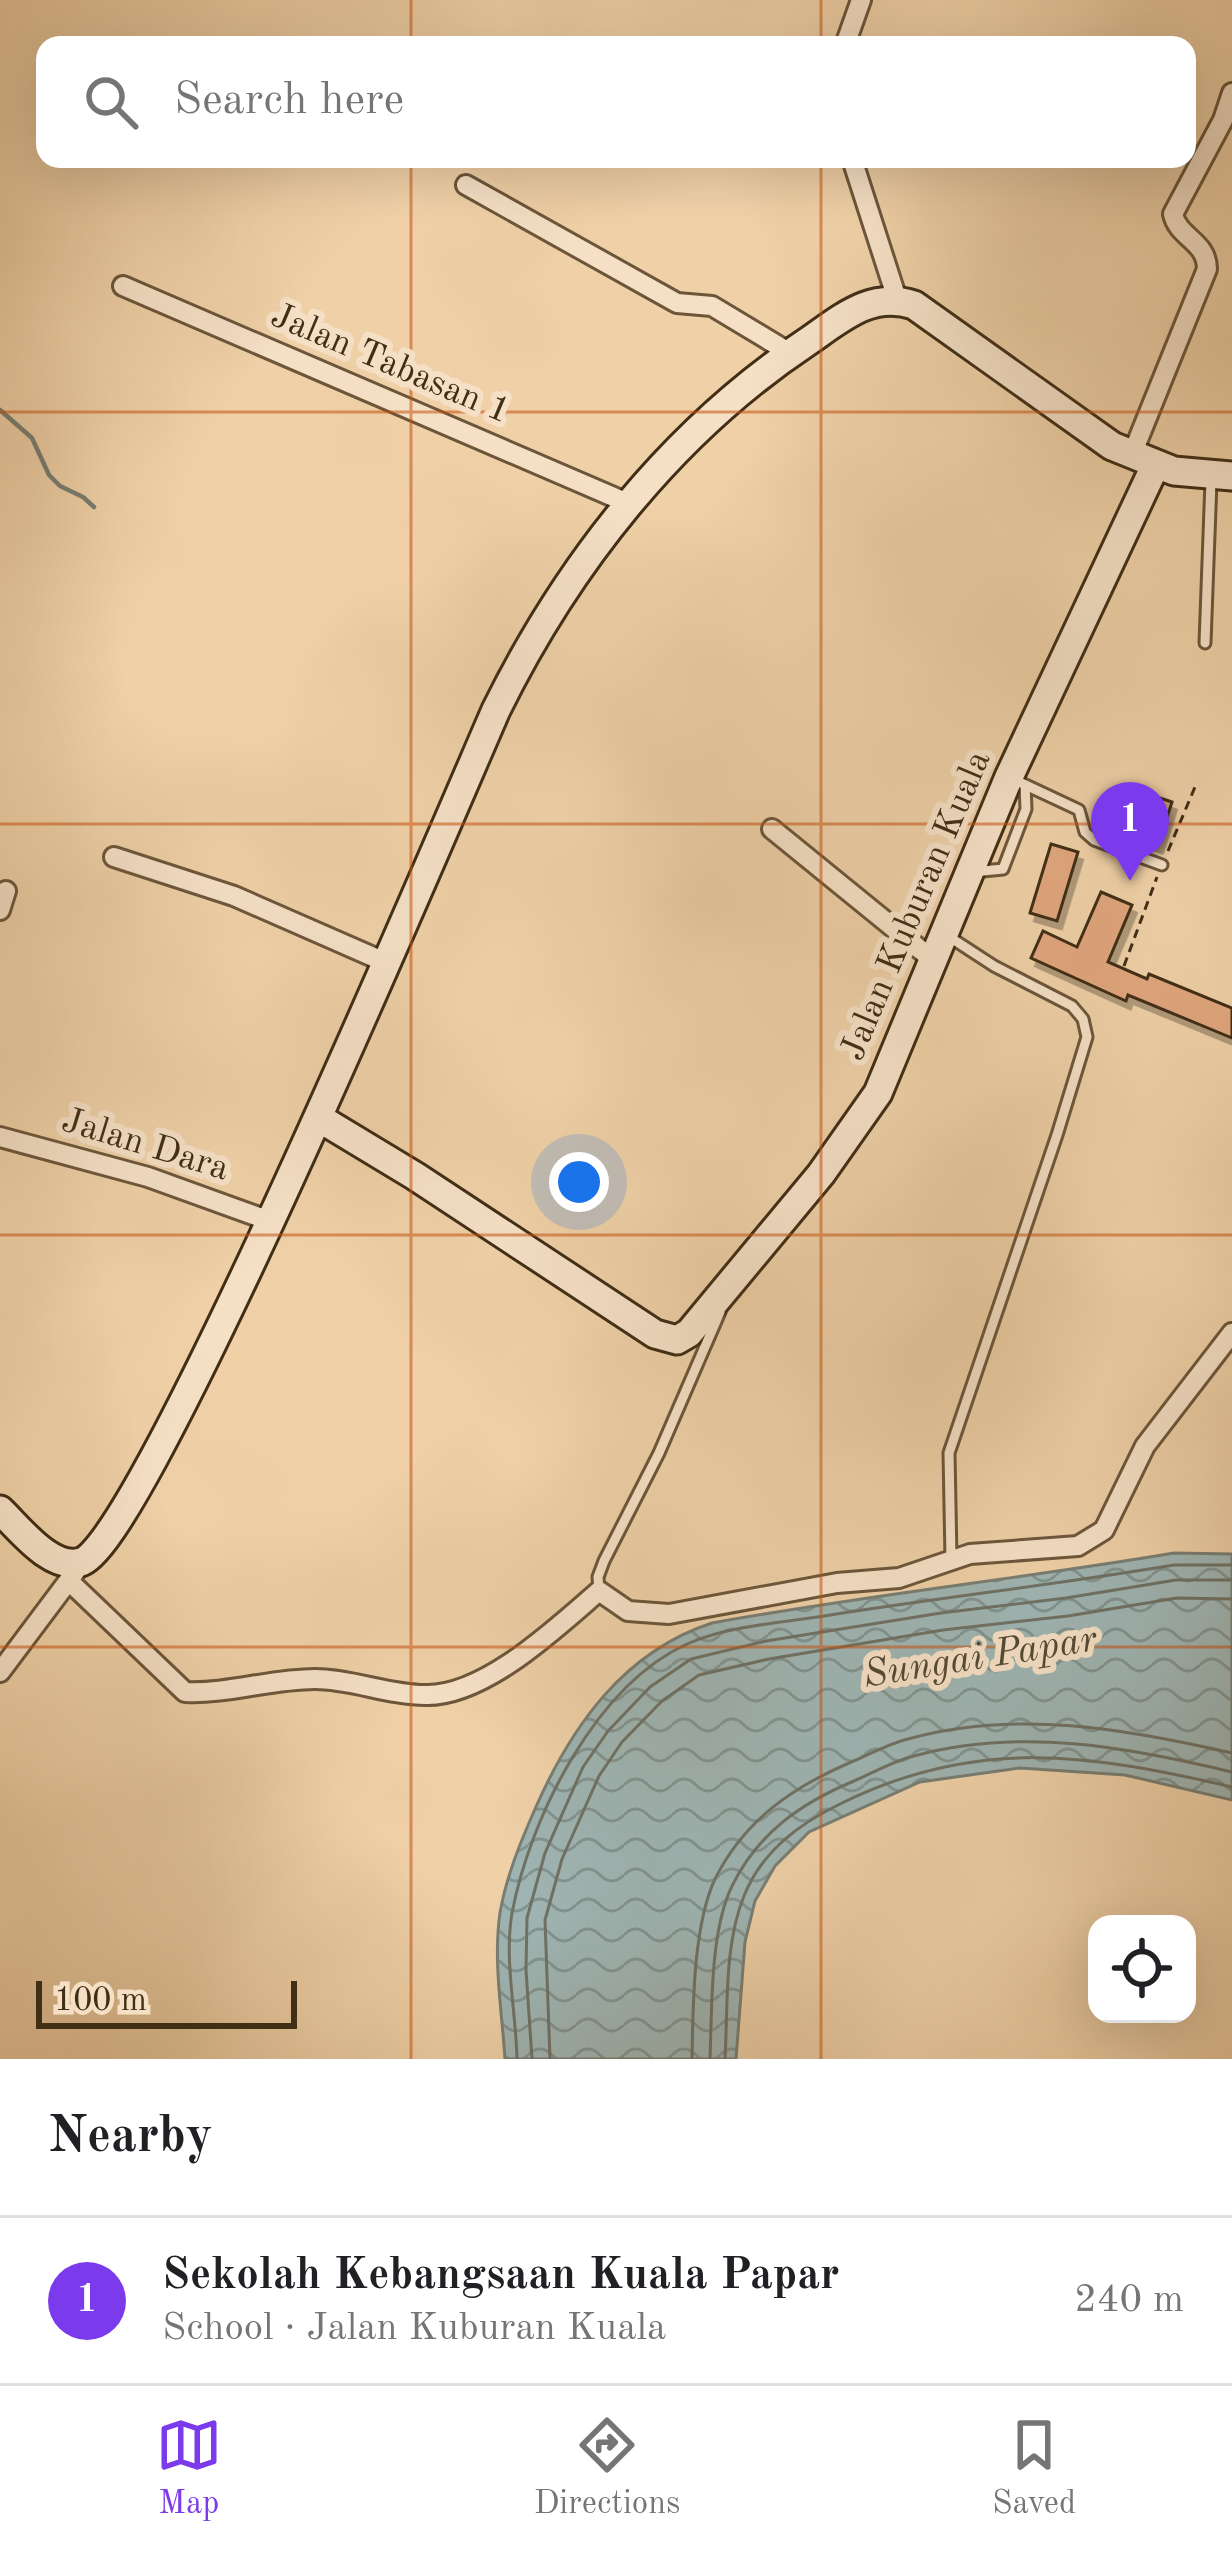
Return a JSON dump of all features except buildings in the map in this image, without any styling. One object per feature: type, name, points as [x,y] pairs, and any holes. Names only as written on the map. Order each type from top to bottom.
[{"type":"main road","points":[[0,1510],[41,1549],[75,1572],[111,1536],[319,1118],[509,683],[557,604],[630,504],[658,467],[713,412],[790,353],[867,303],[897,299],[914,305],[1143,461],[1222,476]]},
{"type":"main road","name":"Jalan Kuburan Kuala","points":[[319,1118],[667,1340],[689,1333],[821,1174],[878,1093],[968,872],[1017,781],[1143,461]]},
{"type":"street","points":[[848,36],[860,0]]},
{"type":"street","points":[[1143,461],[1208,268],[1201,245],[1179,229],[1173,214],[1223,120],[1232,93]]},
{"type":"street","points":[[855,168],[897,299]]},
{"type":"street","points":[[466,185],[677,303],[712,306],[790,353]]},
{"type":"street","name":"Jalan Tabasan 1","points":[[124,286],[630,504]]},
{"type":"street","points":[[772,830],[933,960]]},
{"type":"street","points":[[114,857],[234,896],[387,963]]},
{"type":"street","name":"Jalan Dara","points":[[0,1137],[148,1178],[270,1221]]},
{"type":"street","points":[[0,1672],[75,1572],[185,1693],[320,1679],[431,1696],[465,1688],[538,1642],[599,1592],[628,1611],[669,1614],[837,1582],[899,1578],[951,1558],[1078,1546],[1099,1536],[1144,1445],[1232,1333]]},
{"type":"lane","points":[[1205,643],[1222,476]]},
{"type":"lane","points":[[1017,781],[1079,810],[1085,832],[1094,840],[1162,865]]},
{"type":"lane","points":[[943,933],[994,966],[1072,1006],[1083,1019],[1087,1036],[1058,1136],[953,1438],[948,1476],[951,1558]]},
{"type":"lane","points":[[599,1592],[604,1562],[659,1453],[737,1274]]},
{"type":"water","name":"Sungai Papar","points":[[1174,1553],[1232,1554],[1232,1800],[1125,1775],[1020,1768],[920,1782],[809,1832],[775,1866],[755,1901],[745,1942],[736,2059],[505,2059],[498,1931],[514,1859],[549,1779],[583,1722],[626,1673],[652,1653],[712,1623]]},
{"type":"waterway","points":[[0,410],[32,438],[49,475],[94,507]]},
{"type":"place","name":"Sekolah Kebangsaan Kuala Papar","points":[[1130,881]]}]
